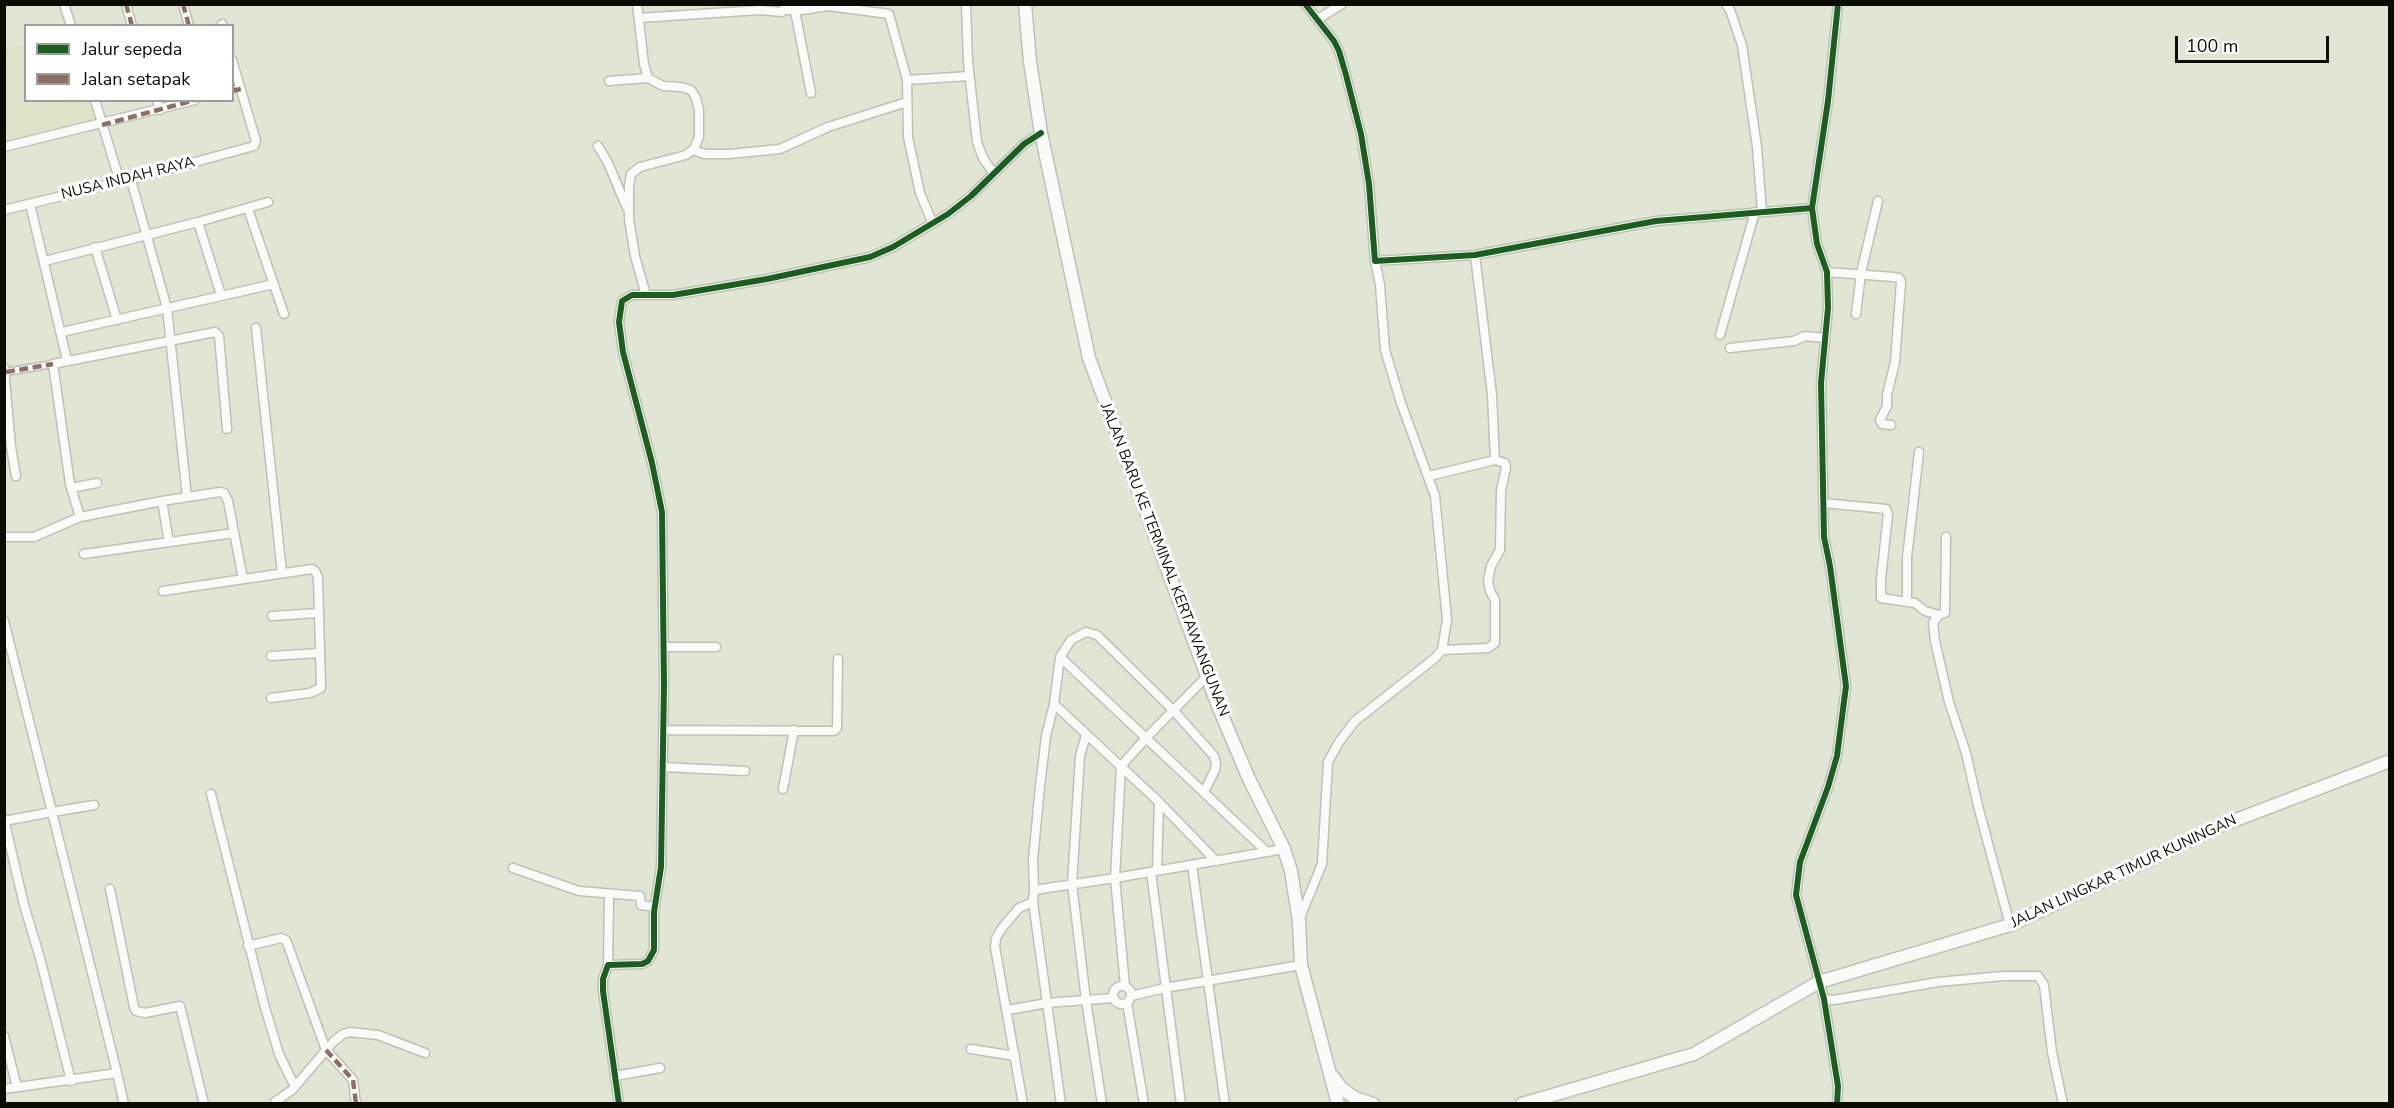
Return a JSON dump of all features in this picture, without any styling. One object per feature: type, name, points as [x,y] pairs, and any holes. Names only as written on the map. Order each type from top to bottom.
[{"type":"main road","name":"JALAN BARU KE TERMINAL KERTAWANGUNAN","points":[[1025,4],[1030,62],[1041,133],[1089,358],[1218,706],[1249,779],[1284,849],[1291,871],[1299,921],[1300,966],[1338,1104]]},
{"type":"main road","name":"JALAN LINGKAR TIMUR KUNINGAN","points":[[1522,1104],[1694,1054],[1820,982],[2010,925],[2220,826],[2390,761]]},
{"type":"main road","points":[[1329,1071],[1341,1088],[1355,1098],[1374,1104]]},
{"type":"street","points":[[64,4],[70,24]]},
{"type":"street","points":[[126,4],[131,24]]},
{"type":"street","points":[[183,4],[188,24]]},
{"type":"street","points":[[637,4],[644,64],[648,78],[655,84],[681,87],[694,93],[699,110],[699,137],[693,150],[686,155],[633,171],[629,186],[629,211],[635,256],[646,295]]},
{"type":"street","points":[[966,4],[969,76],[977,142],[983,158],[994,174]]},
{"type":"street","points":[[1299,921],[1322,864],[1328,762],[1355,720],[1435,658],[1442,650],[1447,620],[1435,496],[1401,404],[1385,350],[1369,184],[1361,134],[1339,51],[1305,4]]},
{"type":"street","points":[[1318,19],[1342,4]]},
{"type":"street","points":[[1720,335],[1758,212],[1757,147],[1742,45],[1726,4]]},
{"type":"street","points":[[1837,1104],[1838,1086],[1824,999],[1796,895],[1800,862],[1837,756],[1846,686],[1824,537],[1821,383],[1828,308],[1827,272],[1817,244],[1812,208],[1825,123],[1838,4]]},
{"type":"street","points":[[639,18],[760,7],[782,12],[783,10],[795,11],[828,6],[890,9],[907,80],[908,137],[920,193],[932,222]]},
{"type":"street","points":[[795,11],[811,93]]},
{"type":"street","points":[[234,72],[237,90]]},
{"type":"street","points":[[907,80],[969,76]]},
{"type":"street","points":[[609,81],[648,78]]},
{"type":"street","name":"NUSA INDAH RAYA","points":[[4,210],[131,180],[252,147],[256,141],[237,90]]},
{"type":"street","points":[[96,102],[120,182]]},
{"type":"street","points":[[158,102],[160,110]]},
{"type":"street","points":[[4,147],[102,125],[188,102]]},
{"type":"street","points":[[693,150],[714,154],[780,149],[828,127],[907,102]]},
{"type":"street","points":[[608,965],[648,962],[654,950],[655,907],[661,867],[664,647],[662,512],[652,463],[623,352],[619,322],[622,301],[632,295],[673,295],[846,264],[870,257],[894,247],[971,196],[1023,144],[1041,133]]},
{"type":"street","points":[[598,146],[629,211]]},
{"type":"street","points":[[131,180],[148,233],[167,308],[187,497]]},
{"type":"street","points":[[1856,314],[1861,273],[1878,201]]},
{"type":"street","points":[[45,261],[268,202]]},
{"type":"street","points":[[30,204],[67,360]]},
{"type":"street","points":[[1375,261],[1475,255],[1656,221],[1812,208]]},
{"type":"street","points":[[248,209],[284,314]]},
{"type":"street","points":[[198,222],[222,295]]},
{"type":"street","points":[[95,247],[117,320]]},
{"type":"street","points":[[1475,255],[1492,394],[1495,460]]},
{"type":"street","points":[[1827,272],[1893,277],[1899,278],[1901,282],[1895,362],[1887,395],[1887,406],[1880,420],[1882,424],[1891,426]]},
{"type":"street","points":[[62,332],[274,284]]},
{"type":"street","points":[[256,328],[282,573]]},
{"type":"street","points":[[16,476],[11,447],[5,370],[53,364],[213,332],[219,336],[226,429]]},
{"type":"street","points":[[1730,348],[1794,341],[1805,336],[1825,338]]},
{"type":"street","points":[[53,364],[71,488],[80,517]]},
{"type":"street","points":[[1907,601],[1907,558],[1919,452]]},
{"type":"street","points":[[1429,477],[1495,460],[1505,463],[1506,467],[1501,492],[1500,550],[1491,566],[1488,581],[1490,591],[1496,600],[1495,643],[1488,648],[1442,650]]},
{"type":"street","points":[[71,488],[97,483]]},
{"type":"street","points":[[4,537],[34,537],[80,517],[162,501],[224,493],[228,501],[243,579]]},
{"type":"street","points":[[162,501],[169,542]]},
{"type":"street","points":[[1823,503],[1886,509],[1888,514],[1881,598],[1915,603],[1925,611],[1939,615],[1945,613],[1946,537]]},
{"type":"street","points":[[84,554],[234,534]]},
{"type":"street","points":[[163,591],[312,569],[315,571],[318,577],[322,684],[318,691],[271,698]]},
{"type":"street","points":[[272,616],[318,613]]},
{"type":"street","points":[[1939,615],[1933,623],[1935,641],[1949,702],[1966,753],[2010,925]]},
{"type":"street","points":[[4,621],[124,1104]]},
{"type":"street","points":[[1061,1104],[1033,902],[1033,860],[1046,736],[1054,704],[1060,657],[1071,640],[1086,632],[1097,635],[1174,711],[1216,760],[1215,770],[1204,792]]},
{"type":"street","points":[[664,647],[716,647]]},
{"type":"street","points":[[271,656],[320,653]]},
{"type":"street","points":[[1060,657],[1147,736],[1267,852]]},
{"type":"street","points":[[663,730],[836,730],[838,659]]},
{"type":"street","points":[[1125,986],[1115,878],[1121,766],[1147,736],[1208,675]]},
{"type":"street","points":[[1054,704],[1159,802],[1216,861]]},
{"type":"street","points":[[783,789],[794,730]]},
{"type":"street","points":[[1086,735],[1079,766],[1072,884],[1086,1000],[1102,1104]]},
{"type":"street","points":[[663,767],[745,771]]},
{"type":"street","points":[[211,794],[248,946],[284,1067],[293,1084]]},
{"type":"street","points":[[1159,802],[1154,871],[1181,1104]]},
{"type":"street","points":[[71,1080],[24,905],[5,820],[94,805]]},
{"type":"street","points":[[1034,890],[1284,849]]},
{"type":"street","points":[[1192,865],[1225,1104]]},
{"type":"street","points":[[513,868],[566,888],[609,895],[640,896],[641,905],[655,907]]},
{"type":"street","points":[[110,889],[134,1007],[136,1011],[145,1013],[180,1006],[204,1104]]},
{"type":"street","points":[[609,895],[608,965],[603,991],[619,1104]]},
{"type":"street","points":[[1023,1104],[995,947],[996,938],[1019,908],[1033,902]]},
{"type":"street","points":[[248,946],[281,938],[286,940],[324,1047],[352,1080],[356,1104]]},
{"type":"street","points":[[1008,1010],[1047,1003],[1113,998],[1119,1004],[1166,988],[1300,966]]},
{"type":"street","points":[[1824,999],[1834,1000],[1938,982],[2003,976],[2038,976],[2044,985],[2052,1052],[2064,1104]]},
{"type":"street","points":[[1113,998],[1114,989],[1121,985],[1129,988],[1144,1104]]},
{"type":"street","points":[[275,1103],[324,1047],[350,1032],[378,1035],[425,1053]]},
{"type":"street","points":[[4,1036],[17,1087]]},
{"type":"street","points":[[971,1049],[1015,1056]]},
{"type":"street","points":[[615,1076],[660,1068]]},
{"type":"street","points":[[4,1089],[117,1073]]},
{"type":"shaded area","points":[[24,45],[24,102],[94,102],[102,125],[5,150],[5,49]]},
{"type":"marked path","points":[[126,4],[131,24]]},
{"type":"marked path","points":[[183,4],[188,24]]},
{"type":"marked path","points":[[234,91],[241,89]]},
{"type":"marked path","points":[[102,125],[188,102]]},
{"type":"marked path","points":[[6,372],[53,364]]},
{"type":"marked path","points":[[326,1050],[353,1080],[356,1104]]},
{"type":"cycle path","points":[[1305,4],[1334,41],[1346,75],[1361,134],[1369,184],[1375,261],[1475,255],[1656,221],[1812,208],[1828,101],[1838,4]]},
{"type":"cycle path","points":[[619,1104],[603,979],[608,965],[642,964],[648,961],[654,950],[654,912],[661,867],[664,686],[662,512],[652,463],[623,352],[619,322],[622,301],[632,295],[673,295],[767,279],[870,257],[893,247],[948,214],[971,196],[1024,144],[1041,133]]},
{"type":"cycle path","points":[[1812,208],[1817,244],[1827,272],[1828,308],[1821,383],[1824,537],[1846,686],[1837,756],[1800,862],[1796,895],[1824,999],[1838,1086],[1837,1104]]}]
